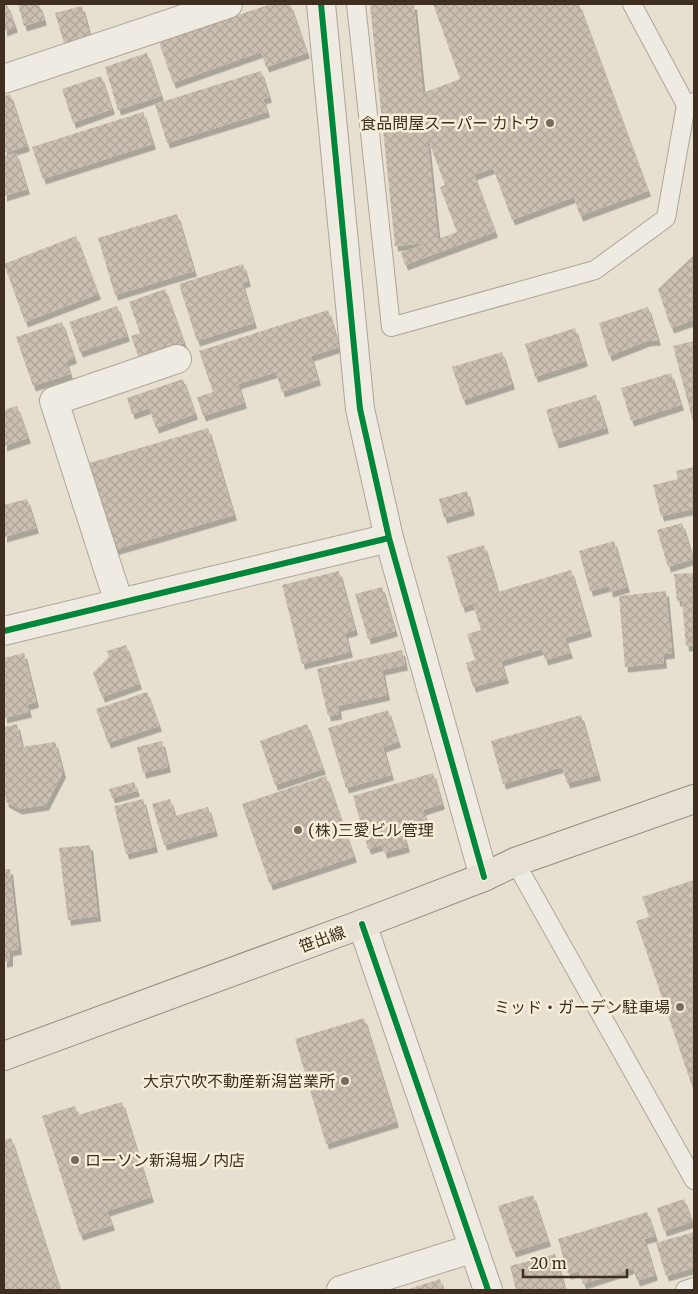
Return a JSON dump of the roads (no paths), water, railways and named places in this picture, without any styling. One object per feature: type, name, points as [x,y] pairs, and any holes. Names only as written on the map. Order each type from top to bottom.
[{"type":"main road","name":"笹出線","points":[[4,1056],[362,924],[484,877],[515,862],[694,799]]},
{"type":"street","points":[[4,79],[228,4]]},
{"type":"street","points":[[321,4],[360,409],[389,538],[484,877]]},
{"type":"street","points":[[119,603],[54,401],[176,359]]},
{"type":"street","points":[[4,631],[389,538]]},
{"type":"street","points":[[362,924],[488,1290]]},
{"type":"street","points":[[341,1290],[474,1248]]},
{"type":"lane","points":[[356,4],[391,327],[595,270],[666,218],[690,104],[632,4]]},
{"type":"lane","points":[[515,862],[694,1180]]},
{"type":"lane","points":[[685,1290],[694,1288]]},
{"type":"place","name":"食品問屋スーパー カトウ","points":[[550,123]]},
{"type":"place","name":"(株)三愛ビル管理","points":[[298,830]]},
{"type":"place","name":"ミッド・ガーデン駐車場","points":[[680,1007]]},
{"type":"place","name":"大京穴吹不動産新潟営業所","points":[[345,1081]]},
{"type":"place","name":"ローソン新潟堀ノ内店","points":[[75,1160]]}]
